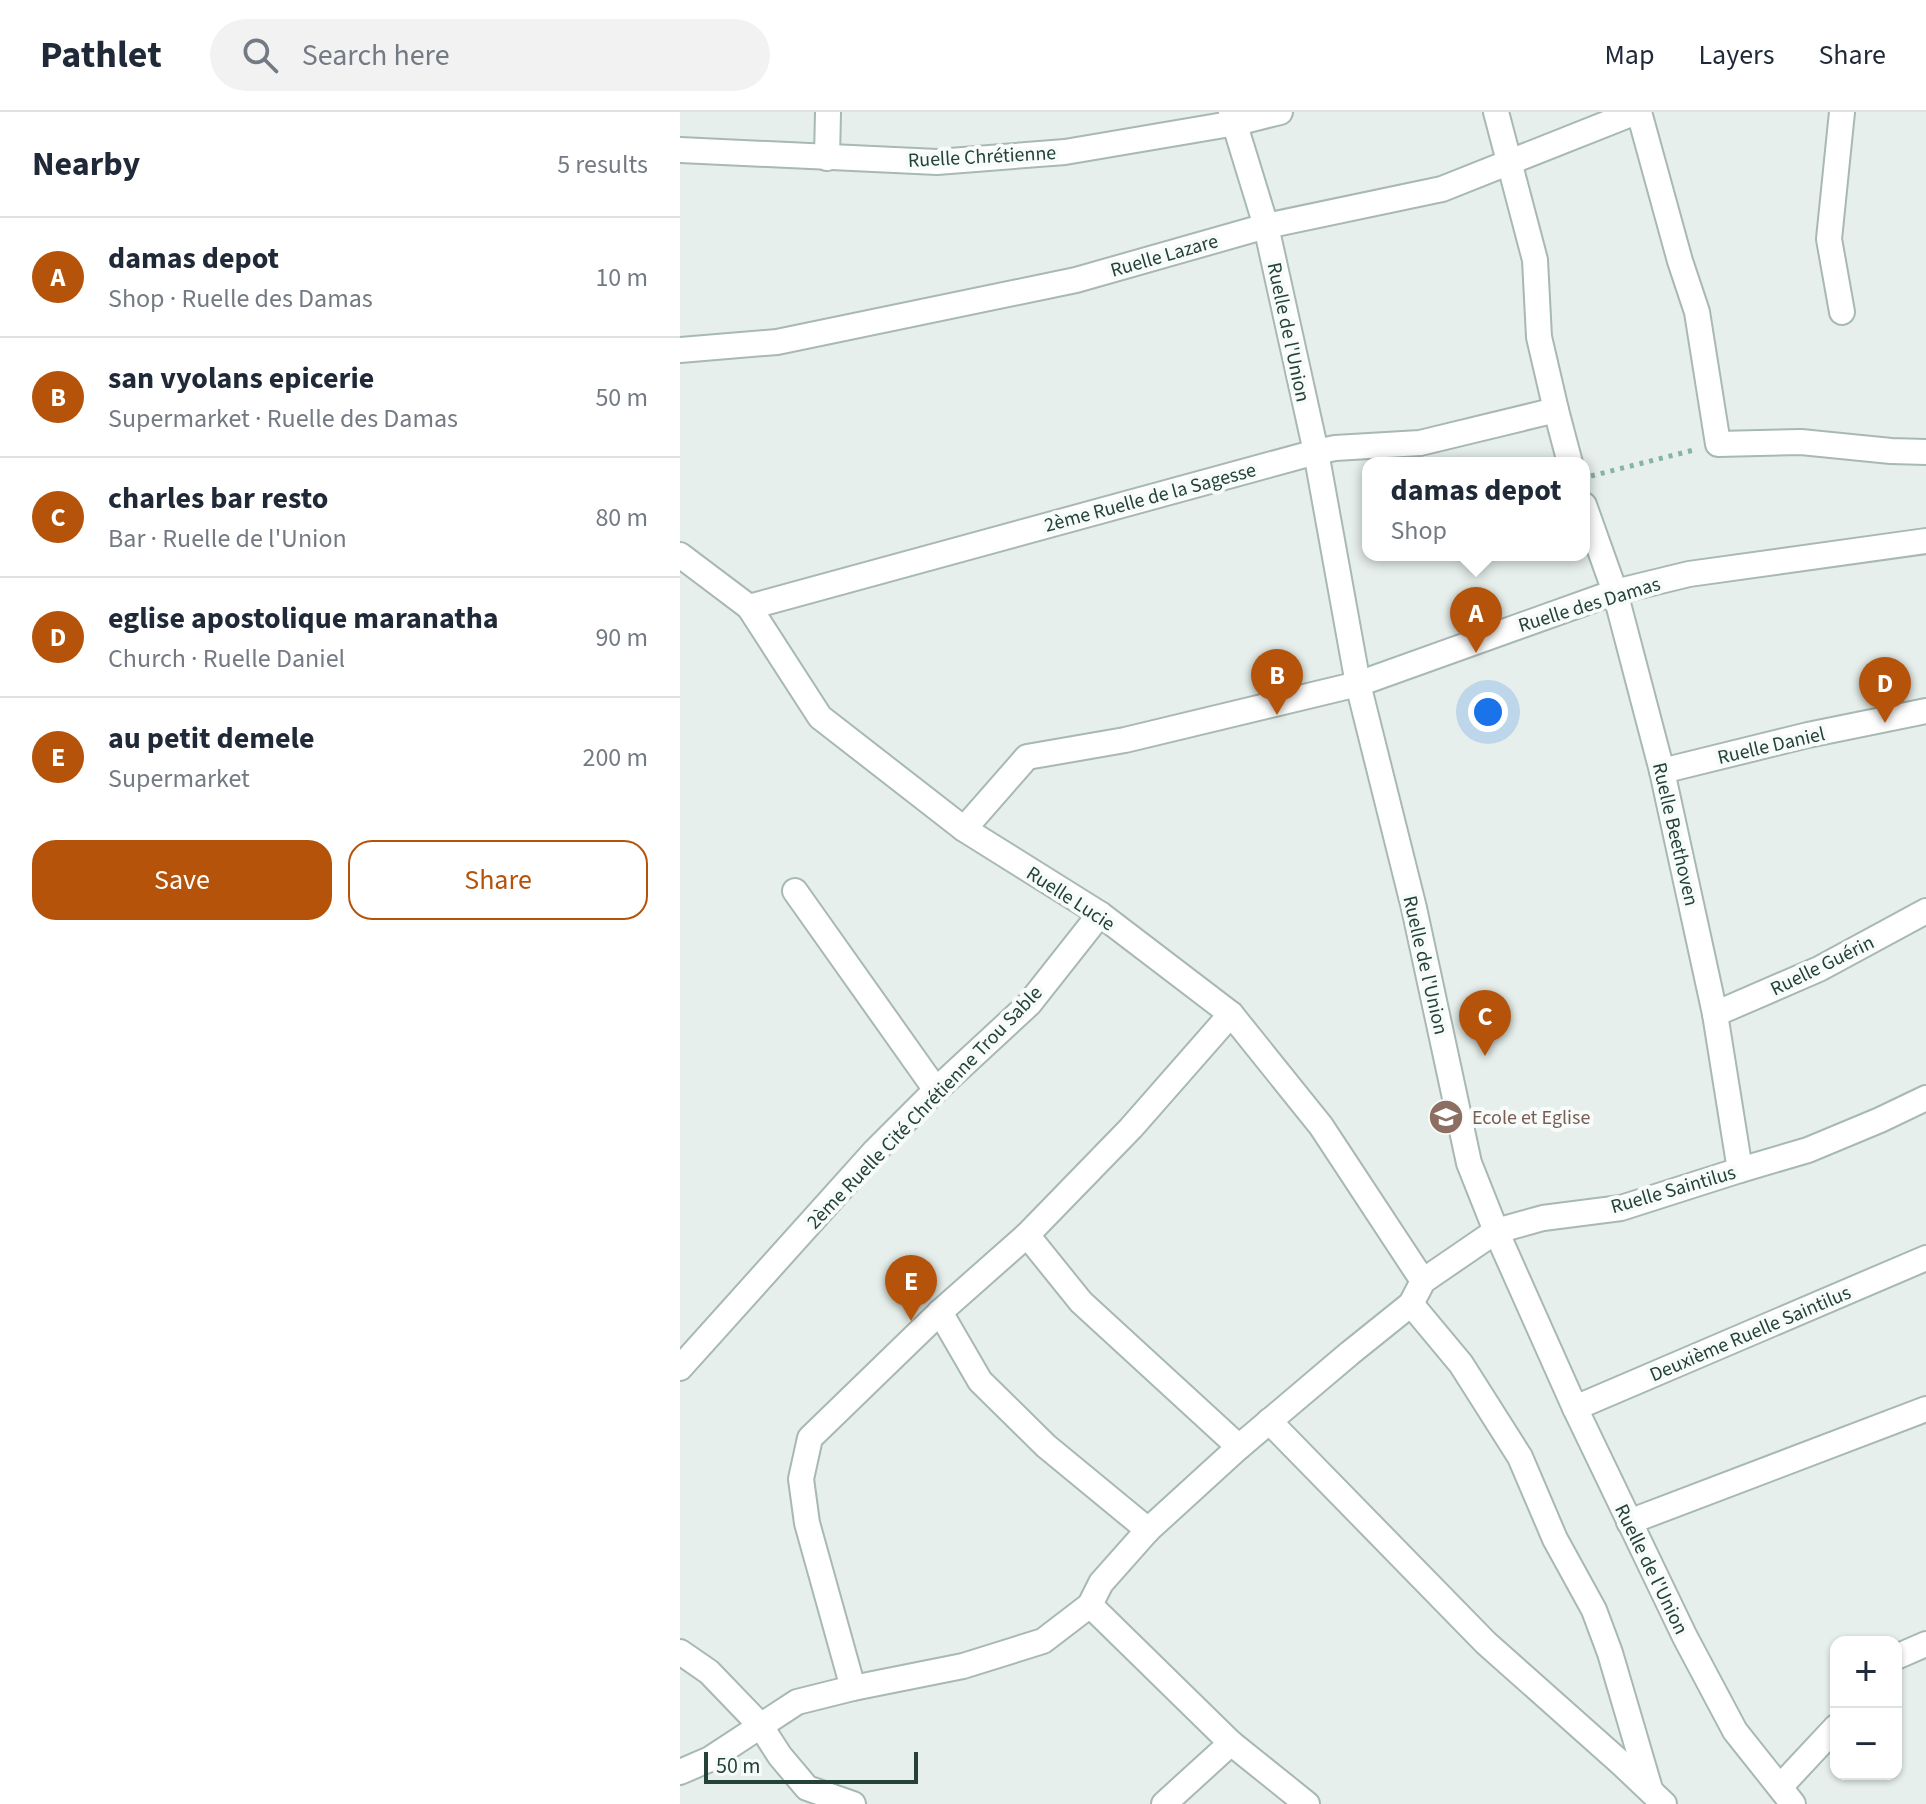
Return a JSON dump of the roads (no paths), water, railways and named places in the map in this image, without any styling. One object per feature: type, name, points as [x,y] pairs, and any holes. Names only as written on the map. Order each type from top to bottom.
[{"type":"street","points":[[827,158],[828,112]]},
{"type":"street","name":"Ruelle Chrétienne","points":[[680,150],[937,162],[1051,153],[1280,112]]},
{"type":"street","points":[[1496,112],[1535,260],[1539,337],[1568,457]]},
{"type":"street","points":[[1638,112],[1697,312],[1718,444],[1801,442],[1926,452]]},
{"type":"street","name":"Ruelle Lazare","points":[[680,350],[777,342],[1061,283],[1266,226],[1442,189],[1638,112]]},
{"type":"street","points":[[1842,112],[1829,239],[1842,312]]},
{"type":"street","name":"Ruelle de l'Union","points":[[1234,118],[1266,226],[1316,452],[1358,684],[1414,908],[1469,1163],[1575,1408],[1685,1637],[1735,1731],[1786,1795]]},
{"type":"street","name":"2ème Ruelle de la Sagesse","points":[[749,607],[1316,452],[1420,443],[1556,410]]},
{"type":"street","name":"Ruelle Beethoven","points":[[1590,522],[1615,592],[1662,771],[1715,1014],[1740,1170]]},
{"type":"street","name":"Ruelle des Damas","points":[[964,829],[1027,757],[1125,740],[1358,684],[1615,592],[1689,574],[1926,541]]},
{"type":"street","name":"Ruelle Lucie","points":[[680,555],[749,607],[820,717],[964,829],[1100,914],[1231,1014],[1321,1126],[1423,1281]]},
{"type":"street","name":"Ruelle Daniel","points":[[1662,771],[1808,735],[1926,711]]},
{"type":"street","points":[[795,891],[936,1090]]},
{"type":"street","name":"Ruelle Guérin","points":[[1715,1014],[1819,969],[1926,911]]},
{"type":"street","name":"2ème Ruelle Cité Chrétienne Trou Sable","points":[[680,1368],[864,1162],[1029,1004],[1100,914]]},
{"type":"street","points":[[853,1688],[807,1523],[801,1479],[810,1438],[940,1312],[1027,1235],[1131,1128],[1231,1014]]},
{"type":"street","name":"Ruelle Saintilus","points":[[1423,1281],[1496,1231],[1543,1218],[1621,1208],[1808,1150],[1926,1098]]},
{"type":"street","points":[[1027,1235],[1081,1302],[1239,1447]]},
{"type":"street","name":"Deuxième Ruelle Saintilus","points":[[1575,1408],[1926,1258]]},
{"type":"street","points":[[680,1772],[710,1759],[797,1702],[963,1666],[1043,1641],[1090,1605],[1101,1583],[1148,1530],[1269,1421],[1411,1304],[1423,1281]]},
{"type":"street","points":[[1411,1304],[1461,1364],[1520,1457],[1555,1539],[1594,1610],[1657,1797]]},
{"type":"street","points":[[940,1312],[980,1381],[1046,1446],[1148,1530]]},
{"type":"street","points":[[1629,1522],[1926,1409]]},
{"type":"street","points":[[1269,1421],[1486,1643],[1657,1797]]},
{"type":"street","points":[[1090,1605],[1231,1743],[1307,1804]]},
{"type":"street","points":[[1902,1654],[1926,1644]]},
{"type":"street","points":[[680,1652],[709,1672],[760,1725],[803,1796],[853,1804]]},
{"type":"street","points":[[1786,1795],[1830,1735]]},
{"type":"street","points":[[1164,1804],[1231,1743]]},
{"type":"place","name":"damas depot","points":[[1476,653]]},
{"type":"place","name":"san vyolans epicerie","points":[[1277,715]]},
{"type":"place","name":"eglise apostolique maranatha","points":[[1885,723]]},
{"type":"place","name":"charles bar resto","points":[[1485,1056]]},
{"type":"place","name":"Ecole et Eglise","points":[[1446,1117]]},
{"type":"place","name":"au petit demele","points":[[911,1321]]}]
